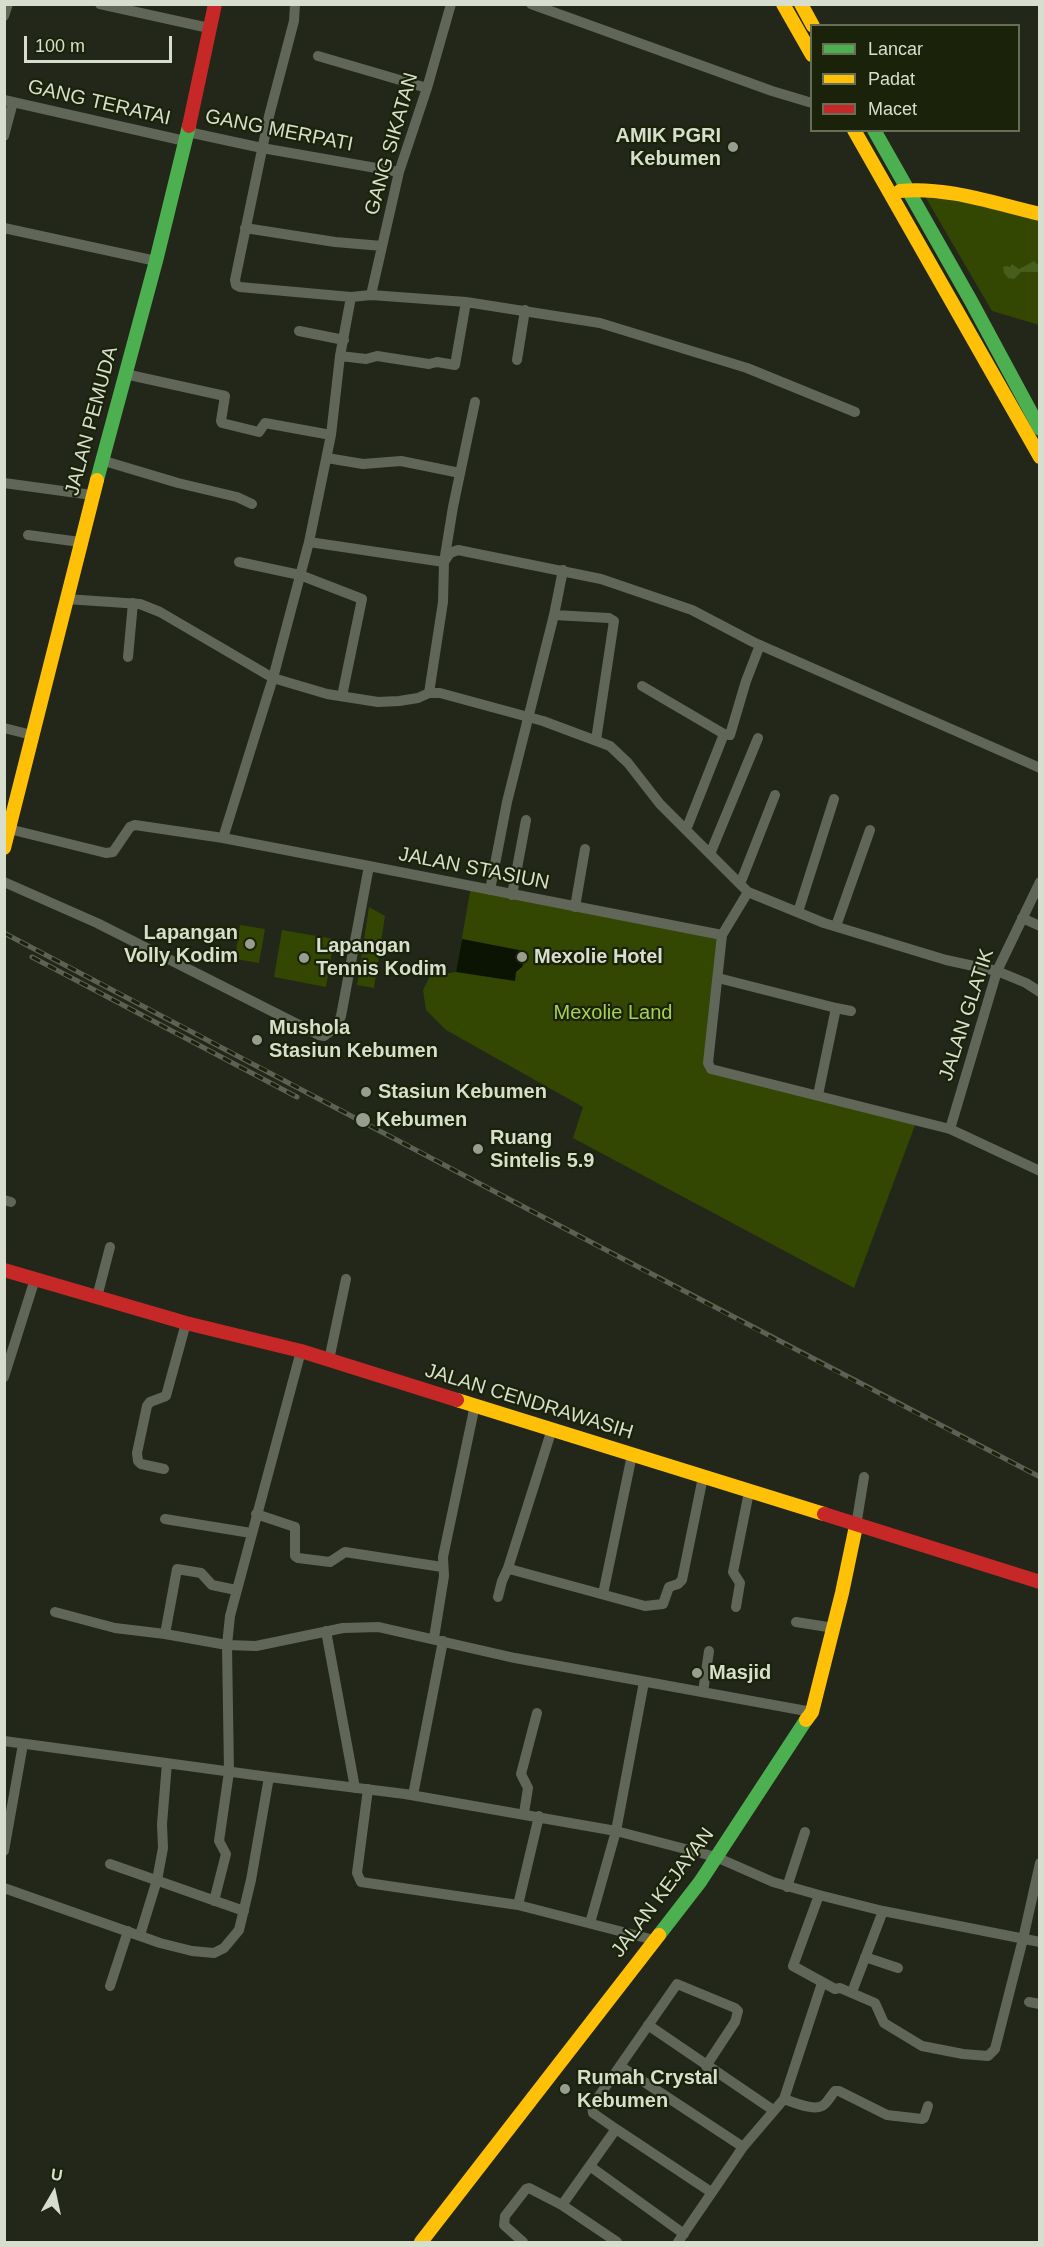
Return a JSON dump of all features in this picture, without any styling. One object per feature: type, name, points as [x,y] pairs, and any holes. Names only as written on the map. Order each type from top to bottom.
[{"type":"main road","name":"JALAN PEMUDA","points":[[4,848],[9,829],[11,797],[32,735],[101,460],[156,261],[215,4]]},
{"type":"main road","points":[[783,4],[810,51]]},
{"type":"main road","points":[[801,4],[812,24]]},
{"type":"main road","points":[[855,132],[1040,457]]},
{"type":"main road","points":[[875,132],[1040,429]]},
{"type":"main road","points":[[890,195],[907,189],[927,191],[1040,214]]},
{"type":"main road","points":[[931,266],[947,260]]},
{"type":"main road","name":"JALAN CENDRAWASIH","points":[[4,1270],[186,1323],[301,1351],[1040,1582]]},
{"type":"main road","name":"JALAN KEJAYAN","points":[[421,2242],[700,1882],[812,1713],[834,1628],[856,1526]]},
{"type":"street","points":[[4,16],[8,4]]},
{"type":"street","points":[[100,4],[209,28]]},
{"type":"street","points":[[295,4],[294,21],[262,148],[245,228],[236,285],[351,297],[371,295],[466,302],[600,323],[747,368],[855,412]]},
{"type":"street","name":"GANG SIKATAN","points":[[371,295],[399,172],[428,88],[451,4]]},
{"type":"street","points":[[531,4],[764,89],[810,102]]},
{"type":"street","points":[[318,56],[428,88]]},
{"type":"street","points":[[4,136],[9,101]]},
{"type":"street","name":"GANG TERATAI","points":[[9,101],[186,137]]},
{"type":"street","name":"GANG MERPATI","points":[[186,137],[399,172]]},
{"type":"street","points":[[4,228],[156,261]]},
{"type":"street","points":[[245,228],[335,242],[382,246]]},
{"type":"street","points":[[223,838],[273,678],[309,542],[331,435],[340,357],[351,297]]},
{"type":"street","points":[[340,357],[366,359],[377,356],[429,364],[437,362],[455,365],[466,302]]},
{"type":"street","points":[[517,360],[525,310]]},
{"type":"street","points":[[299,331],[344,340]]},
{"type":"street","points":[[125,374],[225,396],[222,423],[260,432],[265,423],[331,435]]},
{"type":"street","points":[[429,693],[443,602],[444,562],[476,402]]},
{"type":"street","points":[[327,458],[363,464],[401,461],[460,473]]},
{"type":"street","points":[[101,460],[178,483],[237,497],[252,504]]},
{"type":"street","points":[[4,483],[92,495]]},
{"type":"street","points":[[28,535],[80,542]]},
{"type":"street","points":[[309,542],[444,562]]},
{"type":"street","points":[[444,562],[450,553],[458,550],[563,570],[601,579],[693,610],[760,645],[1040,768]]},
{"type":"street","points":[[239,562],[300,575],[362,599],[342,696]]},
{"type":"street","points":[[490,890],[507,802],[554,615],[563,570]]},
{"type":"street","points":[[66,599],[133,603],[160,612],[273,678],[327,694],[378,702],[399,701],[418,698],[429,693],[440,693],[529,717],[596,740],[610,746],[628,763],[660,804],[744,888],[836,926],[946,960],[997,971],[1026,983],[1040,992]]},
{"type":"street","points":[[128,657],[133,603]]},
{"type":"street","points":[[554,615],[609,618],[614,621],[596,740]]},
{"type":"street","points":[[642,686],[724,734],[731,735],[746,681],[760,645]]},
{"type":"street","points":[[4,728],[32,735]]},
{"type":"street","points":[[686,830],[724,734]]},
{"type":"street","points":[[710,854],[758,738]]},
{"type":"street","points":[[774,795],[744,888],[722,935],[709,1067],[951,1129],[1040,1171]]},
{"type":"street","points":[[798,912],[834,799]]},
{"type":"street","points":[[512,895],[526,820]]},
{"type":"street","points":[[9,829],[106,853],[113,852],[130,827],[135,825],[223,838],[369,866]]},
{"type":"street","points":[[836,926],[870,830]]},
{"type":"street","points":[[575,907],[585,849]]},
{"type":"street","name":"JALAN STASIUN","points":[[4,882],[97,923],[324,1036],[336,1027],[341,1016],[369,866],[722,935]]},
{"type":"street","name":"JALAN GLATIK","points":[[951,1129],[997,971],[1040,882]]},
{"type":"street","points":[[1022,918],[1040,926]]},
{"type":"street","points":[[718,978],[851,1011]]},
{"type":"street","points":[[818,1095],[836,1008]]},
{"type":"street","points":[[97,1297],[110,1247]]},
{"type":"street","points":[[4,1377],[35,1279]]},
{"type":"street","points":[[329,1360],[346,1279]]},
{"type":"street","points":[[164,1469],[141,1464],[137,1453],[147,1406],[150,1402],[166,1396],[186,1323]]},
{"type":"street","points":[[4,1336],[16,1340]]},
{"type":"street","points":[[214,1901],[226,1854],[219,1841],[229,1772],[227,1646],[230,1617],[301,1351]]},
{"type":"street","points":[[412,1795],[439,1640],[444,1576],[442,1567],[475,1405]]},
{"type":"street","points":[[498,1597],[552,1430]]},
{"type":"street","points":[[603,1594],[632,1455]]},
{"type":"street","points":[[508,1568],[645,1606],[663,1604],[669,1587],[682,1580],[703,1477]]},
{"type":"street","points":[[856,1526],[864,1477]]},
{"type":"street","points":[[736,1607],[740,1584],[733,1572],[749,1492]]},
{"type":"street","points":[[256,1514],[296,1527],[295,1556],[298,1558],[330,1562],[345,1552],[442,1567]]},
{"type":"street","points":[[165,1519],[251,1533]]},
{"type":"street","points":[[165,1634],[177,1569],[201,1573],[212,1586],[236,1590]]},
{"type":"street","points":[[55,1612],[115,1628],[165,1634],[227,1646],[256,1646],[343,1628],[379,1627],[515,1658],[812,1713]]},
{"type":"street","points":[[796,1622],[834,1628]]},
{"type":"street","points":[[326,1631],[355,1788]]},
{"type":"street","points":[[703,1692],[709,1651]]},
{"type":"street","points":[[590,1923],[616,1831],[644,1682]]},
{"type":"street","points":[[524,1813],[528,1788],[521,1774],[537,1713]]},
{"type":"street","points":[[4,1741],[269,1778],[412,1795],[524,1813],[616,1831],[716,1857],[787,1887],[883,1911],[1040,1942]]},
{"type":"street","points":[[4,1851],[23,1744]]},
{"type":"street","points":[[140,1935],[157,1880],[163,1848],[162,1824],[166,1763]]},
{"type":"street","points":[[4,1888],[140,1935],[192,1951],[214,1953],[224,1948],[239,1930],[251,1881],[269,1778]]},
{"type":"street","points":[[368,1789],[357,1873],[361,1882],[518,1905],[654,1940]]},
{"type":"street","points":[[518,1905],[539,1816]]},
{"type":"street","points":[[787,1887],[806,1832]]},
{"type":"street","points":[[819,1895],[793,1965],[836,1990],[840,1988],[852,1992],[874,2003],[884,2023],[922,2046],[988,2056],[995,2049],[1040,1863]]},
{"type":"street","points":[[110,1864],[244,1911]]},
{"type":"street","points":[[852,1992],[883,1911]]},
{"type":"street","points":[[110,1986],[128,1931]]},
{"type":"street","points":[[865,1956],[898,1968]]},
{"type":"street","points":[[591,2166],[681,2238],[743,2147],[784,2099],[822,1983]]},
{"type":"street","points":[[706,2066],[735,2022],[738,2011],[679,1984],[674,1986],[591,2106],[593,2113],[711,2192]]},
{"type":"street","points":[[648,2025],[773,2110]]},
{"type":"street","points":[[620,2066],[743,2147]]},
{"type":"street","points":[[784,2099],[819,2107],[835,2091],[839,2091],[887,2115],[922,2119],[928,2106]]},
{"type":"street","points":[[562,2205],[616,2129]]},
{"type":"street","points":[[523,2242],[504,2225],[504,2221],[529,2188],[562,2205],[617,2242]]},
{"type":"green space","points":[[923,193],[1039,219],[1039,325],[992,311]]},
{"type":"green space","points":[[1034,261],[1038,265],[1038,272],[1021,272],[1014,279],[1008,278],[1004,273],[1003,267],[1010,267],[1012,264],[1019,269]]},
{"type":"green space","name":"Mexolie Land","points":[[471,886],[722,935],[705,1070],[917,1120],[854,1288],[573,1138],[583,1107],[446,1030],[426,1010],[423,990],[430,976],[456,972]]},
{"type":"green space","points":[[369,907],[385,916],[374,988],[357,985]]},
{"type":"green space","name":"Lapangan Volly Kodim","points":[[240,925],[265,929],[259,963],[235,959]]},
{"type":"green space","name":"Lapangan Tennis Kodim","points":[[282,930],[334,939],[326,987],[274,977]]},
{"type":"shaded area","points":[[462,939],[519,950],[525,960],[516,972],[515,981],[456,972]]},
{"type":"railway","points":[[4,933],[1040,1477]]},
{"type":"railway","points":[[32,957],[297,1097]]},
{"type":"traffic: fast","points":[[97,480],[156,261],[189,126]]},
{"type":"traffic: fast","points":[[875,132],[1040,429]]},
{"type":"traffic: fast","points":[[659,1935],[700,1882],[806,1720]]},
{"type":"traffic: slow","points":[[783,4],[810,51]]},
{"type":"traffic: slow","points":[[801,4],[812,24]]},
{"type":"traffic: slow","points":[[855,132],[1040,457]]},
{"type":"traffic: slow","points":[[900,191],[953,193],[1040,214]]},
{"type":"traffic: slow","points":[[4,848],[97,480]]},
{"type":"traffic: slow","points":[[457,1400],[824,1514]]},
{"type":"traffic: slow","points":[[806,1720],[812,1712],[856,1526]]},
{"type":"traffic: slow","points":[[421,2242],[659,1935]]},
{"type":"traffic: jam","points":[[189,126],[215,4]]},
{"type":"traffic: jam","points":[[4,1270],[186,1323],[301,1351],[457,1400]]},
{"type":"traffic: jam","points":[[824,1514],[1040,1582]]},
{"type":"place","name":"AMIK PGRI Kebumen","points":[[733,147]]},
{"type":"place","name":"Lapangan Volly Kodim","points":[[250,944]]},
{"type":"place","name":"Mexolie Hotel","points":[[522,957]]},
{"type":"place","name":"Lapangan Tennis Kodim","points":[[304,958]]},
{"type":"place","name":"Mushola Stasiun Kebumen","points":[[257,1040]]},
{"type":"place","name":"Stasiun Kebumen","points":[[366,1092]]},
{"type":"place","name":"Kebumen","points":[[363,1120]]},
{"type":"place","name":"Ruang Sintelis 5.9","points":[[478,1149]]},
{"type":"place","name":"Masjid","points":[[697,1673]]},
{"type":"place","name":"Rumah Crystal Kebumen","points":[[565,2089]]}]
